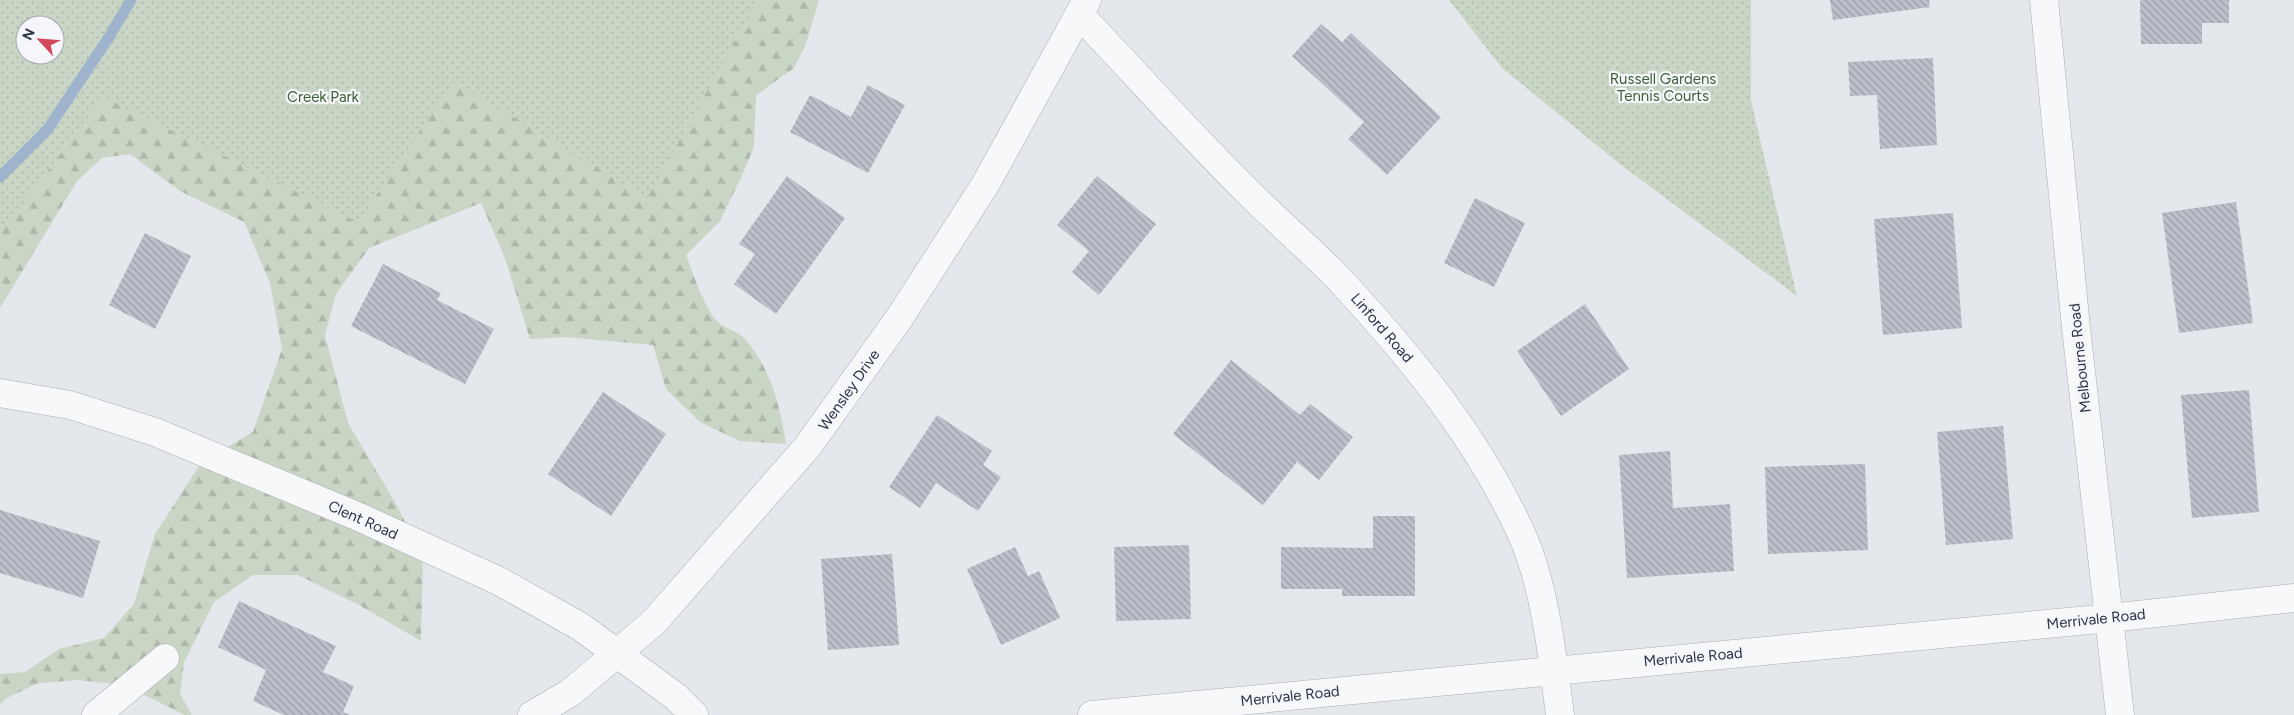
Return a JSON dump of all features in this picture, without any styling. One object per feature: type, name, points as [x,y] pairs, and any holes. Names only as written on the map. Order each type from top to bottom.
[{"type":"street","name":"Melbourne Road","points":[[2044,0],[2076,328],[2120,715]]},
{"type":"street","name":"Wensley Drive","points":[[532,715],[570,693],[654,622],[808,446],[900,317],[985,185],[1083,7]]},
{"type":"street","name":"Linford Road","points":[[1083,7],[1246,190],[1339,280],[1436,390],[1489,468],[1523,536],[1536,572],[1555,670],[1560,715]]},
{"type":"street","name":"Clent Road","points":[[0,393],[70,405],[155,432],[359,517],[499,581],[581,626],[676,697],[694,715]]},
{"type":"street","name":"Merrivale Road","points":[[1092,715],[2110,618],[2294,598]]},
{"type":"street","points":[[96,715],[165,658]]},
{"type":"green space","points":[[0,0],[819,0],[806,44],[794,68],[756,95],[754,147],[720,221],[686,255],[700,291],[714,318],[722,325],[742,336],[762,363],[773,388],[781,415],[786,444],[740,441],[700,422],[666,389],[653,345],[566,337],[530,339],[505,258],[481,203],[369,248],[336,294],[325,335],[348,423],[396,504],[423,557],[421,641],[359,605],[298,575],[253,575],[214,602],[184,663],[180,694],[192,715],[185,715],[124,685],[78,680],[38,683],[5,699],[0,705],[0,674],[25,672],[59,649],[104,638],[134,604],[155,534],[201,463],[253,432],[282,349],[270,283],[244,222],[180,191],[130,154],[102,158],[77,181],[0,308]]},
{"type":"green space","name":"Creek Park","points":[[0,0],[758,0],[647,198],[454,81],[358,222],[104,97],[0,233]]},
{"type":"green space","name":"Russell Gardens Tennis Courts","points":[[1449,0],[1751,0],[1751,101],[1797,296],[1621,165],[1502,68]]},
{"type":"building","points":[[1830,0],[1929,0],[1930,7],[1833,20]]},
{"type":"building","points":[[2140,0],[2229,0],[2229,23],[2202,23],[2202,44],[2141,44]]},
{"type":"building","points":[[1321,24],[1342,42],[1351,33],[1441,117],[1387,175],[1348,139],[1364,122],[1292,56]]},
{"type":"building","points":[[1933,58],[1937,145],[1880,149],[1877,95],[1850,96],[1848,62]]},
{"type":"building","points":[[868,85],[905,105],[868,173],[790,132],[810,95],[851,117]]},
{"type":"building","points":[[787,176],[845,218],[776,314],[734,284],[755,254],[739,244]]},
{"type":"building","points":[[1097,176],[1156,224],[1099,295],[1072,272],[1089,251],[1057,225]]},
{"type":"building","points":[[1475,198],[1525,223],[1494,287],[1444,263]]},
{"type":"building","points":[[2236,202],[2253,323],[2179,333],[2162,213]]},
{"type":"building","points":[[1953,213],[1962,328],[1883,335],[1874,219]]},
{"type":"building","points":[[145,233],[191,256],[155,329],[109,305]]},
{"type":"building","points":[[383,264],[441,293],[437,300],[494,329],[465,384],[351,326]]},
{"type":"building","points":[[1585,304],[1629,369],[1561,416],[1517,351]]},
{"type":"building","points":[[1231,360],[1300,415],[1310,404],[1353,437],[1319,480],[1297,462],[1263,505],[1173,434]]},
{"type":"building","points":[[2249,390],[2259,512],[2192,518],[2181,395]]},
{"type":"building","points":[[603,392],[666,434],[611,516],[548,474]]},
{"type":"building","points":[[937,415],[992,451],[983,465],[1001,477],[978,511],[936,483],[920,508],[889,487]]},
{"type":"building","points":[[2003,426],[2013,539],[1946,545],[1937,432]]},
{"type":"building","points":[[1670,451],[1673,508],[1730,504],[1734,571],[1627,578],[1619,455]]},
{"type":"building","points":[[1865,464],[1868,550],[1768,554],[1765,467]]},
{"type":"building","points":[[0,510],[100,541],[83,598],[0,573]]},
{"type":"building","points":[[1373,516],[1415,516],[1415,596],[1342,596],[1342,589],[1281,589],[1281,547],[1373,548]]},
{"type":"building","points":[[1189,545],[1191,619],[1116,621],[1114,547]]},
{"type":"building","points":[[1015,547],[1028,576],[1039,571],[1060,618],[1001,645],[967,569]]},
{"type":"building","points":[[892,554],[899,645],[828,650],[821,559]]},
{"type":"building","points":[[239,601],[336,646],[323,672],[354,686],[343,712],[350,715],[284,715],[253,701],[266,670],[218,647]]},
{"type":"waterway","points":[[0,177],[48,129],[109,37],[131,0]]}]
